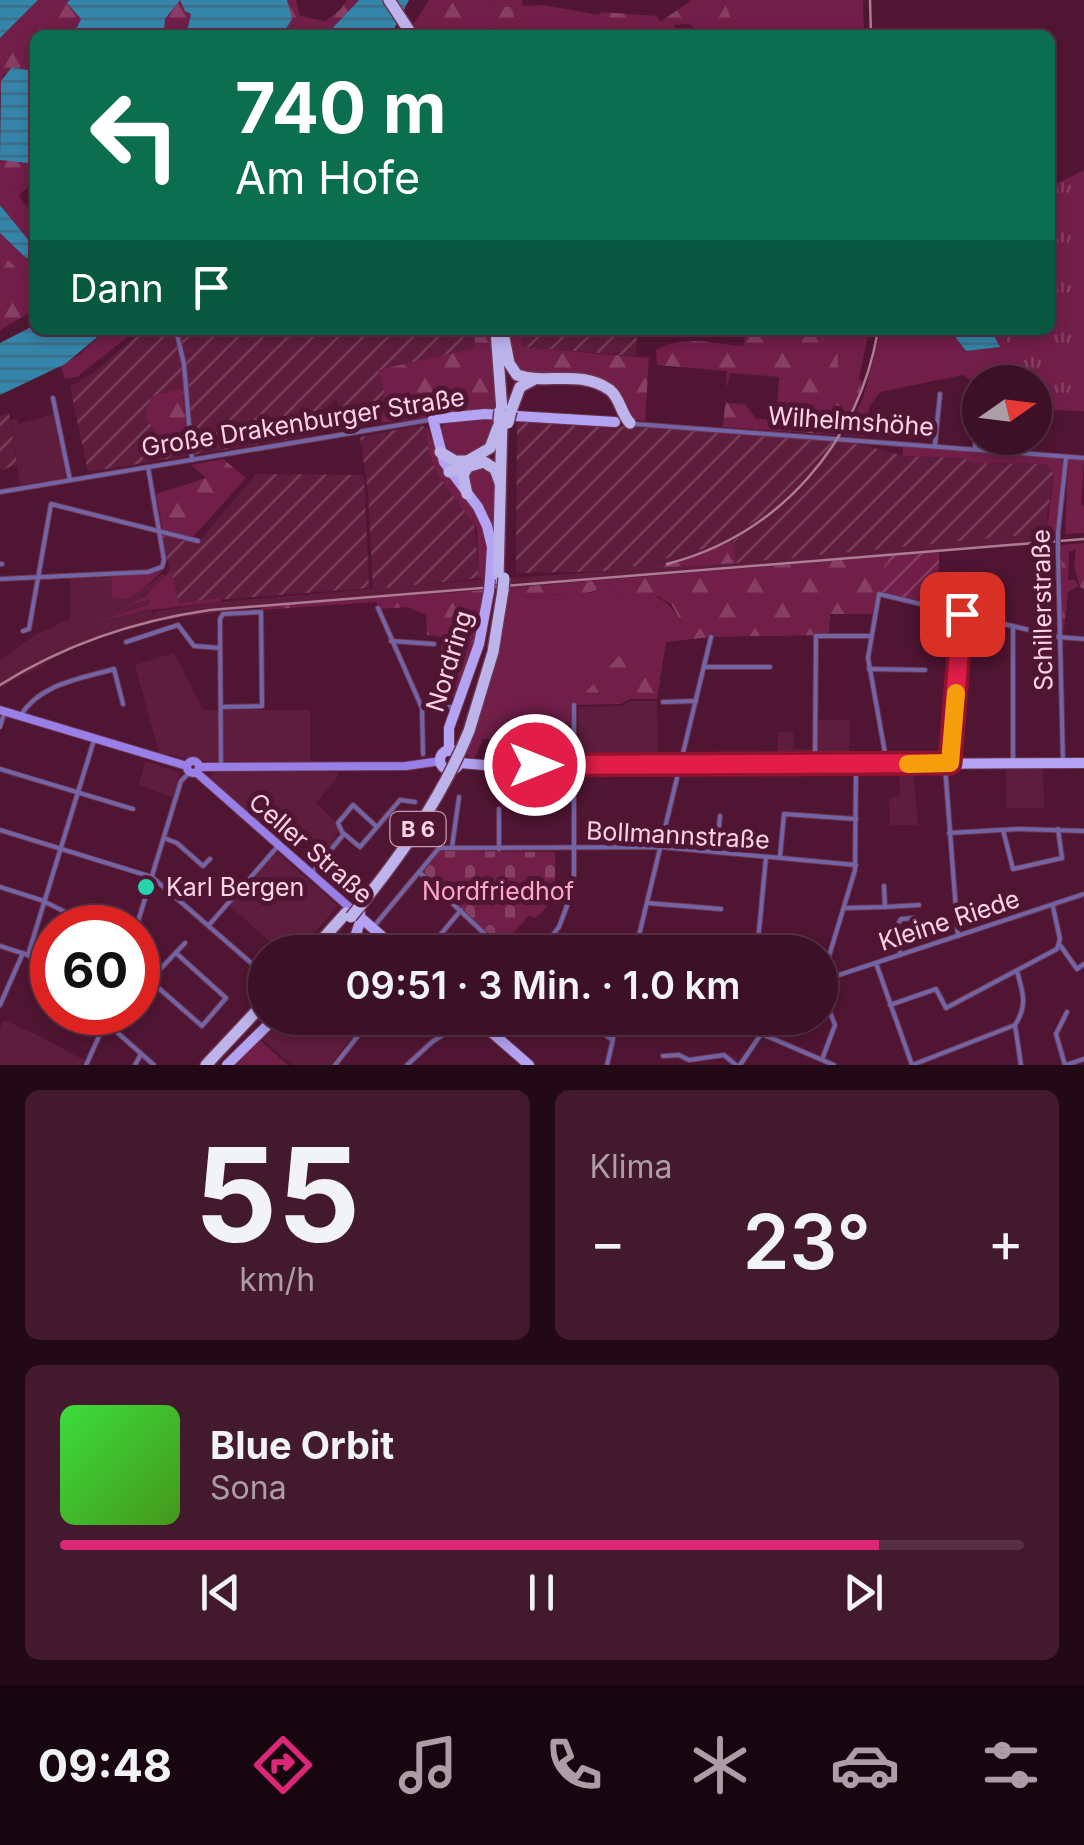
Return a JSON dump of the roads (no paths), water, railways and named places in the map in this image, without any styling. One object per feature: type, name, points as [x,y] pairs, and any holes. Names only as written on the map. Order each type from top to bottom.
[{"type":"highway","points":[[385,0],[405,30]]},
{"type":"highway","name":"B 6","points":[[497,584],[508,511],[501,335]]},
{"type":"highway","points":[[503,353],[517,375],[565,377],[611,391],[630,424]]},
{"type":"highway","points":[[449,472],[490,448],[520,388],[542,377]]},
{"type":"highway","points":[[615,422],[618,402]]},
{"type":"highway","name":"B 6","points":[[335,935],[415,822],[466,730],[493,652],[504,414]]},
{"type":"highway","points":[[440,452],[454,461],[468,463]]},
{"type":"highway","name":"B 6","points":[[468,463],[484,462],[495,469],[502,506]]},
{"type":"highway","points":[[468,463],[464,476],[468,494]]},
{"type":"highway","name":"B 6","points":[[331,935],[352,916]]},
{"type":"highway","points":[[206,1065],[248,1020]]},
{"type":"highway","points":[[214,1065],[248,1029]]},
{"type":"main road","name":"Große Drakenburger Straße","points":[[434,419],[486,414],[615,422]]},
{"type":"main road","name":"Nordring","points":[[434,419],[440,452],[449,472],[468,494],[489,532],[497,584],[448,734],[449,751]]},
{"type":"main road","points":[[2,713],[193,770],[456,768],[460,763]]},
{"type":"main road","points":[[355,935],[352,916],[416,826],[444,766],[442,756],[449,751],[458,754],[460,763]]},
{"type":"main road","points":[[460,763],[1084,762]]},
{"type":"main road","name":"Celler Straße","points":[[193,770],[311,874],[352,916],[380,935]]},
{"type":"main road","points":[[359,935],[372,928]]},
{"type":"main road","points":[[227,1065],[258,1035]]},
{"type":"main road","points":[[496,1035],[530,1065]]},
{"type":"street","points":[[177,335],[184,364],[192,460]]},
{"type":"street","points":[[935,444],[940,394]]},
{"type":"street","points":[[53,398],[70,480]]},
{"type":"street","name":"Große Drakenburger Straße","points":[[0,492],[434,419]]},
{"type":"street","name":"Wilhelmshöhe","points":[[615,422],[962,447]]},
{"type":"street","name":"Wilhelmshöhe","points":[[1046,455],[1084,458]]},
{"type":"street","name":"Schillerstraße","points":[[1063,763],[1058,532],[1066,457]]},
{"type":"street","points":[[0,580],[148,572],[162,567],[148,467]]},
{"type":"street","points":[[23,631],[28,628],[50,504],[198,541]]},
{"type":"street","points":[[886,764],[869,669],[879,594],[1058,638],[1084,639]]},
{"type":"street","points":[[378,608],[422,708],[423,754]]},
{"type":"street","points":[[220,707],[262,706],[261,612],[220,615],[220,707],[221,768]]},
{"type":"street","points":[[958,936],[948,763],[962,614]]},
{"type":"street","points":[[126,642],[178,625],[194,646],[220,648]]},
{"type":"street","points":[[1013,626],[1013,763]]},
{"type":"street","points":[[816,764],[816,636],[871,636]]},
{"type":"street","points":[[639,935],[711,637]]},
{"type":"street","points":[[391,641],[434,644]]},
{"type":"street","points":[[704,666],[770,667]]},
{"type":"street","points":[[20,716],[30,700],[41,692],[114,668],[123,704]]},
{"type":"street","points":[[869,669],[925,670]]},
{"type":"street","points":[[663,702],[696,701]]},
{"type":"street","points":[[552,935],[573,894],[574,705]]},
{"type":"street","points":[[422,708],[456,708]]},
{"type":"street","points":[[0,727],[2,713]]},
{"type":"street","points":[[0,1005],[26,954],[94,739]]},
{"type":"street","points":[[837,935],[856,865],[856,764]]},
{"type":"street","points":[[0,769],[134,809]]},
{"type":"street","points":[[143,905],[181,782],[193,770]]},
{"type":"street","points":[[452,847],[459,797]]},
{"type":"street","points":[[376,826],[353,805],[338,822],[344,834],[360,847],[400,800],[415,802]]},
{"type":"street","points":[[499,809],[499,849]]},
{"type":"street","points":[[780,858],[784,814],[856,819]]},
{"type":"street","points":[[717,852],[720,816]]},
{"type":"street","points":[[1003,830],[1014,869],[1062,858],[1058,829]]},
{"type":"street","points":[[0,830],[152,876],[248,960]]},
{"type":"street","points":[[950,833],[1084,830]]},
{"type":"street","points":[[311,874],[344,834]]},
{"type":"street","points":[[164,838],[177,843],[204,866],[210,860]]},
{"type":"street","points":[[209,924],[278,846]]},
{"type":"street","name":"Bollmannstraße","points":[[419,872],[439,848],[452,847],[661,846],[856,865]]},
{"type":"street","points":[[759,935],[766,856]]},
{"type":"street","points":[[372,928],[419,872],[487,935]]},
{"type":"street","points":[[884,886],[886,907]]},
{"type":"street","points":[[0,887],[50,905]]},
{"type":"street","name":"Kleine Riede","points":[[838,975],[1084,894]]},
{"type":"street","points":[[647,903],[720,909]]},
{"type":"street","points":[[845,908],[919,905]]},
{"type":"street","points":[[1052,905],[1060,946],[1073,967],[1084,964]]},
{"type":"street","points":[[440,935],[461,910]]},
{"type":"street","points":[[900,955],[898,924],[914,918]]},
{"type":"street","points":[[160,969],[185,943]]},
{"type":"street","points":[[0,946],[30,957]]},
{"type":"street","points":[[939,1013],[1060,946]]},
{"type":"street","points":[[160,989],[202,1026],[226,998],[176,952]]},
{"type":"street","points":[[876,963],[912,1065],[1015,1025],[1025,1000],[1016,971]]},
{"type":"street","points":[[890,1005],[936,990],[946,1008]]},
{"type":"street","points":[[1067,1012],[1056,1034],[1066,1065],[1084,1059]]},
{"type":"street","points":[[1015,1025],[1021,1065]]},
{"type":"street","points":[[86,1065],[101,1035]]},
{"type":"street","points":[[119,1035],[154,1065]]},
{"type":"street","points":[[335,1065],[359,1035]]},
{"type":"street","points":[[407,1065],[446,1035]]},
{"type":"street","points":[[604,1035],[612,1041]]},
{"type":"street","points":[[607,1065],[614,1035]]},
{"type":"street","points":[[663,1056],[679,1055],[689,1060],[724,1055],[738,1065],[761,1035]]},
{"type":"street","points":[[764,1035],[834,1065]]},
{"type":"street","points":[[822,1059],[831,1035]]},
{"type":"street","points":[[135,1065],[141,1054]]},
{"type":"water","points":[[0,0],[38,0],[0,38]]},
{"type":"water","points":[[180,0],[165,19],[164,30],[72,30],[81,19],[67,3]]},
{"type":"water","points":[[180,0],[287,0],[292,19],[285,30],[187,30],[191,14]]},
{"type":"water","points":[[359,0],[409,0],[394,30],[331,30]]},
{"type":"water","points":[[12,67],[30,69],[28,163],[0,160],[1,81]]},
{"type":"water","points":[[0,205],[30,242],[30,258],[26,258],[0,233]]},
{"type":"water","points":[[30,328],[30,335],[100,335],[65,364],[0,395],[0,343]]},
{"type":"water","points":[[954,335],[994,335],[1000,347],[966,351]]},
{"type":"railway","points":[[870,0],[871,30]]},
{"type":"railway","points":[[667,564],[745,531],[778,507],[807,478],[853,410],[877,335]]},
{"type":"railway","points":[[0,685],[101,636],[210,610],[1084,539]]},
{"type":"place","name":"Karl Bergen","points":[[146,887]]},
{"type":"park label","name":"Nordfriedhof","points":[[498,891]]}]
